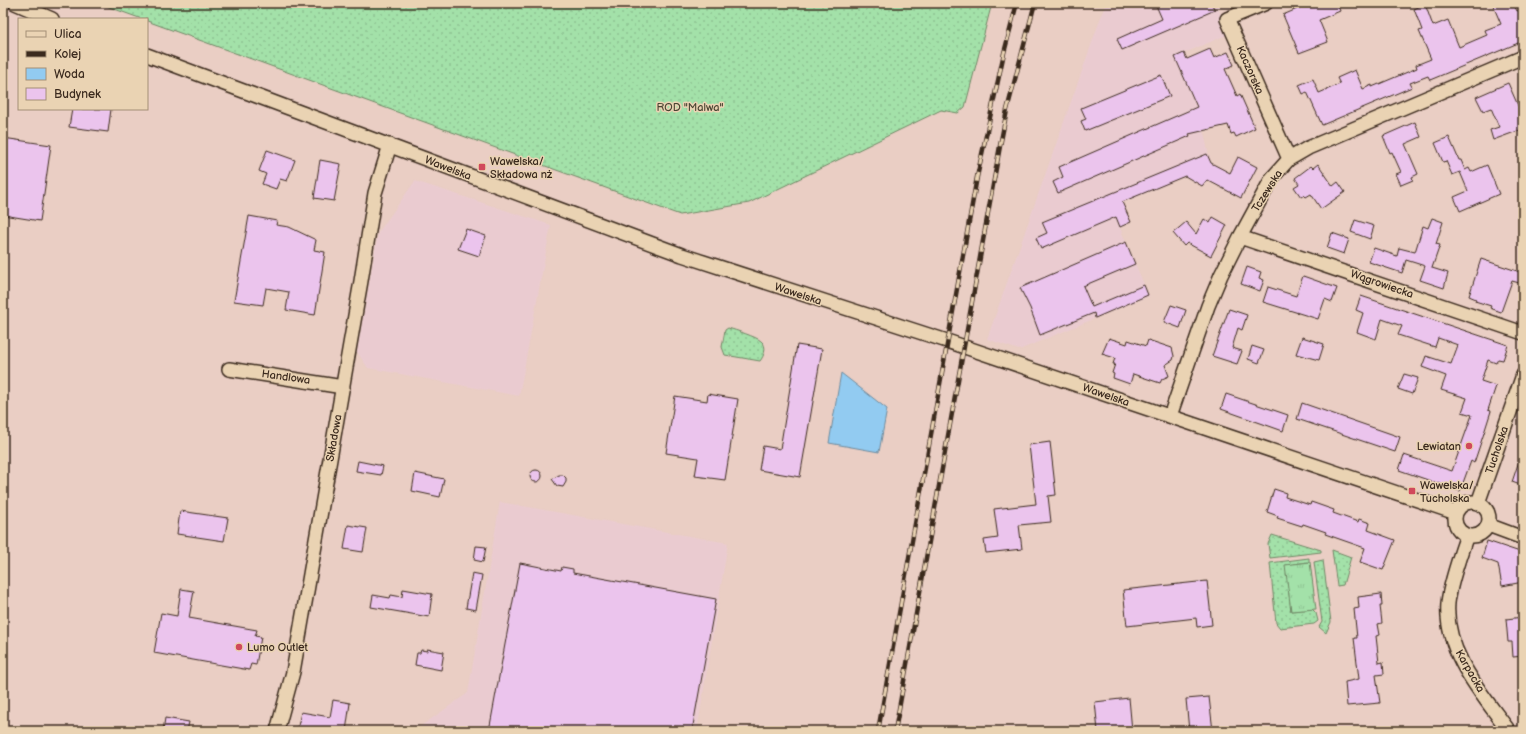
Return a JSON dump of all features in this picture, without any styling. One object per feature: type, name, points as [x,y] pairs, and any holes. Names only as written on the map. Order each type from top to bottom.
[{"type":"street","points":[[15,3],[50,18]]},
{"type":"street","name":"Kaczorska","points":[[1266,3],[1227,19],[1289,159]]},
{"type":"street","name":"Wawelska","points":[[148,55],[682,255],[947,340],[1456,514]]},
{"type":"street","name":"Tczewska","points":[[1170,416],[1208,306],[1221,275],[1272,178],[1289,159],[1308,148],[1523,57]]},
{"type":"street","name":"Składowa","points":[[277,731],[293,672],[343,386],[372,207],[390,145]]},
{"type":"street","name":"Wągrowiecka","points":[[1240,237],[1523,333]]},
{"type":"street","name":"Handlowa","points":[[229,369],[343,386]]},
{"type":"street","name":"Tucholska","points":[[1478,503],[1523,375]]},
{"type":"street","points":[[1467,502],[1478,503],[1483,506],[1488,514],[1488,525],[1485,530],[1477,535],[1467,535],[1462,533],[1456,524],[1456,514],[1462,505],[1467,502]]},
{"type":"street","points":[[1488,525],[1523,538]]},
{"type":"street","name":"Karpacka","points":[[1467,535],[1449,595],[1448,612],[1450,626],[1457,651],[1464,666],[1509,731]]},
{"type":"shaded area","points":[[1106,3],[1228,3],[1218,8],[1229,34],[1175,57],[1201,117],[1212,165],[1122,203],[1131,222],[1120,228],[1149,296],[1019,350],[987,339]]},
{"type":"shaded area","points":[[415,181],[551,225],[519,396],[368,368],[357,352],[378,233]]},
{"type":"shaded area","points":[[500,502],[728,543],[697,731],[414,731],[468,693]]},
{"type":"green space","name":"ROD \"Malwa\"","points":[[98,3],[992,3],[965,107],[958,113],[941,110],[749,203],[680,215],[148,21],[148,18],[139,18]]},
{"type":"green space","points":[[728,328],[759,339],[763,343],[765,351],[760,361],[725,355],[722,347],[725,330]]},
{"type":"green space","points":[[1272,535],[1321,550],[1321,552],[1270,558],[1268,544]]},
{"type":"green space","points":[[1332,550],[1351,557],[1343,585],[1337,586]]},
{"type":"green space","points":[[1309,558],[1309,562],[1286,565],[1291,611],[1312,609],[1316,613],[1318,621],[1314,624],[1280,628],[1276,623],[1270,563]]},
{"type":"green space","points":[[1323,560],[1331,622],[1326,633],[1319,627],[1322,622],[1314,562]]},
{"type":"green space","points":[[1310,562],[1316,609],[1291,611],[1285,565]]},
{"type":"water","points":[[841,373],[887,409],[879,452],[829,443]]},
{"type":"building","points":[[1155,3],[1211,3],[1215,10],[1122,50],[1117,39],[1162,19]]},
{"type":"building","points":[[1311,3],[1337,3],[1340,11],[1319,20],[1328,42],[1299,53],[1283,15]]},
{"type":"building","points":[[1492,3],[1513,3],[1517,11],[1523,8],[1523,41],[1430,80],[1428,76],[1410,83],[1412,87],[1322,125],[1307,92],[1303,94],[1299,85],[1313,79],[1319,93],[1340,84],[1337,78],[1355,70],[1363,89],[1372,85],[1372,87],[1417,68],[1416,65],[1431,59],[1419,31],[1422,30],[1414,9],[1425,4],[1433,26],[1448,20],[1459,47],[1487,35],[1485,30],[1501,24]]},
{"type":"building","points":[[1210,49],[1214,58],[1228,52],[1234,65],[1225,69],[1237,96],[1240,94],[1255,128],[1236,137],[1234,133],[1231,134],[1228,125],[1189,134],[1190,136],[1058,193],[1053,182],[1063,177],[1059,167],[1197,107],[1175,57],[1184,53],[1187,59]]},
{"type":"building","points":[[1161,75],[1170,96],[1085,131],[1081,121],[1086,119],[1081,108]]},
{"type":"building","points":[[1508,83],[1520,110],[1523,109],[1523,129],[1493,140],[1490,130],[1499,127],[1491,108],[1483,111],[1476,97]]},
{"type":"building","points":[[72,110],[111,110],[108,132],[69,127]]},
{"type":"building","points":[[1415,122],[1421,137],[1405,144],[1418,174],[1412,177],[1413,180],[1401,185],[1396,174],[1401,172],[1392,152],[1390,153],[1383,136]]},
{"type":"building","points":[[1449,137],[1465,170],[1469,168],[1471,172],[1487,165],[1499,194],[1460,211],[1454,197],[1468,191],[1460,172],[1452,175],[1446,161],[1443,162],[1435,143]]},
{"type":"building","points":[[3,138],[51,145],[40,221],[3,215]]},
{"type":"building","points":[[267,150],[295,160],[287,181],[280,179],[276,189],[262,184],[266,174],[259,171]]},
{"type":"building","points":[[1207,154],[1211,163],[1230,173],[1238,157],[1257,167],[1241,198],[1207,180],[1202,186],[1185,176],[1122,202],[1131,222],[1120,227],[1116,217],[1041,249],[1036,238],[1047,233],[1042,222]]},
{"type":"building","points":[[320,160],[341,164],[334,201],[314,198]]},
{"type":"building","points":[[1318,164],[1333,186],[1338,182],[1345,192],[1321,209],[1311,194],[1306,197],[1304,195],[1301,197],[1294,187],[1299,184],[1295,178],[1311,166],[1313,168]]},
{"type":"building","points":[[249,216],[277,221],[276,225],[289,227],[316,240],[314,250],[325,252],[315,315],[286,310],[289,292],[266,288],[263,305],[234,301]]},
{"type":"building","points":[[1213,217],[1227,225],[1211,256],[1187,243],[1184,246],[1173,233],[1186,222],[1196,234],[1204,219],[1210,223]]},
{"type":"building","points":[[1432,218],[1443,222],[1436,244],[1440,245],[1432,268],[1448,273],[1444,288],[1420,280],[1425,266],[1406,260],[1402,273],[1369,262],[1374,248],[1397,256],[1399,248],[1415,252],[1423,226],[1428,228]]},
{"type":"building","points":[[1355,220],[1374,226],[1370,239],[1351,232]]},
{"type":"building","points":[[466,229],[486,236],[479,256],[458,249]]},
{"type":"building","points":[[1332,233],[1349,239],[1344,254],[1327,248]]},
{"type":"building","points":[[1126,242],[1135,264],[1083,286],[1092,307],[1144,285],[1148,295],[1095,318],[1094,313],[1040,335],[1030,308],[1020,288]]},
{"type":"building","points":[[1481,259],[1523,273],[1523,284],[1512,281],[1501,312],[1490,308],[1491,306],[1475,301],[1476,299],[1469,296]]},
{"type":"building","points":[[1247,267],[1261,272],[1259,278],[1264,280],[1260,291],[1241,284]]},
{"type":"building","points":[[1303,276],[1337,288],[1332,302],[1325,299],[1318,319],[1263,302],[1268,287],[1296,296]]},
{"type":"building","points":[[1361,296],[1508,345],[1503,360],[1498,359],[1496,363],[1488,360],[1481,381],[1496,386],[1488,410],[1491,411],[1474,463],[1471,461],[1460,491],[1399,470],[1404,455],[1452,471],[1472,415],[1462,412],[1467,398],[1441,390],[1446,376],[1422,367],[1426,356],[1451,364],[1458,345],[1438,338],[1435,347],[1398,335],[1402,326],[1382,319],[1376,339],[1357,332],[1363,313],[1356,310]]},
{"type":"building","points":[[1171,305],[1186,310],[1180,328],[1164,322]]},
{"type":"building","points":[[1229,309],[1247,315],[1242,330],[1238,328],[1232,348],[1242,351],[1237,364],[1212,356]]},
{"type":"building","points":[[1302,337],[1324,344],[1319,360],[1296,354]]},
{"type":"building","points":[[1109,338],[1127,344],[1128,340],[1146,346],[1148,340],[1172,348],[1174,356],[1173,360],[1165,365],[1169,376],[1162,379],[1160,383],[1133,374],[1130,384],[1113,378],[1114,374],[1112,373],[1115,358],[1102,354]]},
{"type":"building","points":[[797,345],[822,349],[800,477],[759,470],[763,446],[780,449]]},
{"type":"building","points":[[1252,346],[1264,350],[1259,363],[1248,359]]},
{"type":"building","points":[[1404,374],[1418,378],[1412,394],[1398,389]]},
{"type":"building","points":[[708,394],[738,399],[725,480],[695,476],[698,458],[666,453],[675,396],[707,401]]},
{"type":"building","points":[[1226,394],[1288,415],[1283,431],[1221,409]]},
{"type":"building","points":[[1302,403],[1400,437],[1395,452],[1297,419]]},
{"type":"building","points":[[1050,442],[1056,495],[1048,496],[1051,522],[1019,525],[1022,549],[986,553],[984,540],[998,538],[994,509],[1036,504],[1029,445]]},
{"type":"building","points":[[1521,455],[1523,455],[1523,486],[1512,482]]},
{"type":"building","points":[[358,461],[383,466],[381,475],[356,471]]},
{"type":"building","points":[[534,470],[538,470],[542,476],[538,482],[534,482],[530,478],[530,474]]},
{"type":"building","points":[[415,473],[444,479],[440,497],[412,491]]},
{"type":"building","points":[[559,475],[563,475],[566,478],[566,482],[563,487],[557,486],[552,479]]},
{"type":"building","points":[[1274,489],[1286,493],[1285,497],[1310,505],[1311,502],[1334,510],[1333,513],[1358,522],[1359,519],[1370,523],[1368,530],[1395,540],[1383,570],[1360,562],[1365,548],[1325,534],[1326,532],[1303,524],[1302,526],[1277,518],[1278,516],[1267,512]]},
{"type":"building","points":[[180,511],[228,518],[224,541],[177,534]]},
{"type":"building","points":[[348,525],[367,528],[363,552],[344,549]]},
{"type":"building","points":[[1487,541],[1523,553],[1523,582],[1502,586],[1498,564],[1482,558]]},
{"type":"building","points":[[476,546],[486,547],[483,562],[474,560]]},
{"type":"building","points":[[520,563],[561,571],[562,567],[573,569],[573,573],[716,599],[692,731],[489,731]]},
{"type":"building","points":[[472,573],[482,575],[476,610],[466,608]]},
{"type":"building","points":[[1207,581],[1212,625],[1197,627],[1196,618],[1127,626],[1123,590]]},
{"type":"building","points":[[181,589],[194,591],[189,618],[257,630],[255,636],[261,637],[256,665],[251,664],[249,670],[154,653],[161,613],[177,616]]},
{"type":"building","points":[[403,589],[432,594],[429,617],[371,607],[373,595],[390,598],[391,595],[402,597]]},
{"type":"building","points":[[1381,594],[1382,606],[1380,606],[1382,623],[1378,624],[1380,635],[1376,636],[1379,663],[1383,662],[1384,674],[1376,675],[1380,703],[1347,706],[1345,682],[1359,679],[1354,638],[1357,638],[1354,609],[1359,608],[1358,597]]},
{"type":"building","points":[[1523,617],[1523,656],[1513,657],[1512,642],[1508,642],[1506,619]]},
{"type":"building","points":[[427,649],[444,652],[441,670],[415,665],[417,653],[420,653],[421,650],[427,651]]},
{"type":"building","points":[[1209,697],[1213,731],[1189,731],[1186,699]]},
{"type":"building","points":[[1129,698],[1132,731],[1098,731],[1095,702]]},
{"type":"building","points":[[333,700],[350,703],[346,731],[297,731],[301,712],[330,717]]},
{"type":"building","points":[[165,718],[189,722],[187,731],[163,731]]},
{"type":"railway","points":[[878,731],[977,177],[1004,53],[1017,3]]},
{"type":"railway","points":[[895,731],[1000,146],[1007,110],[1035,3]]},
{"type":"place","name":"Wawelska/ Składowa nż","points":[[482,167]]},
{"type":"place","name":"Lewiatan","points":[[1469,446]]},
{"type":"place","name":"Wawelska/ Tucholska","points":[[1412,491]]},
{"type":"place","name":"Lumo Outlet","points":[[239,647]]}]
